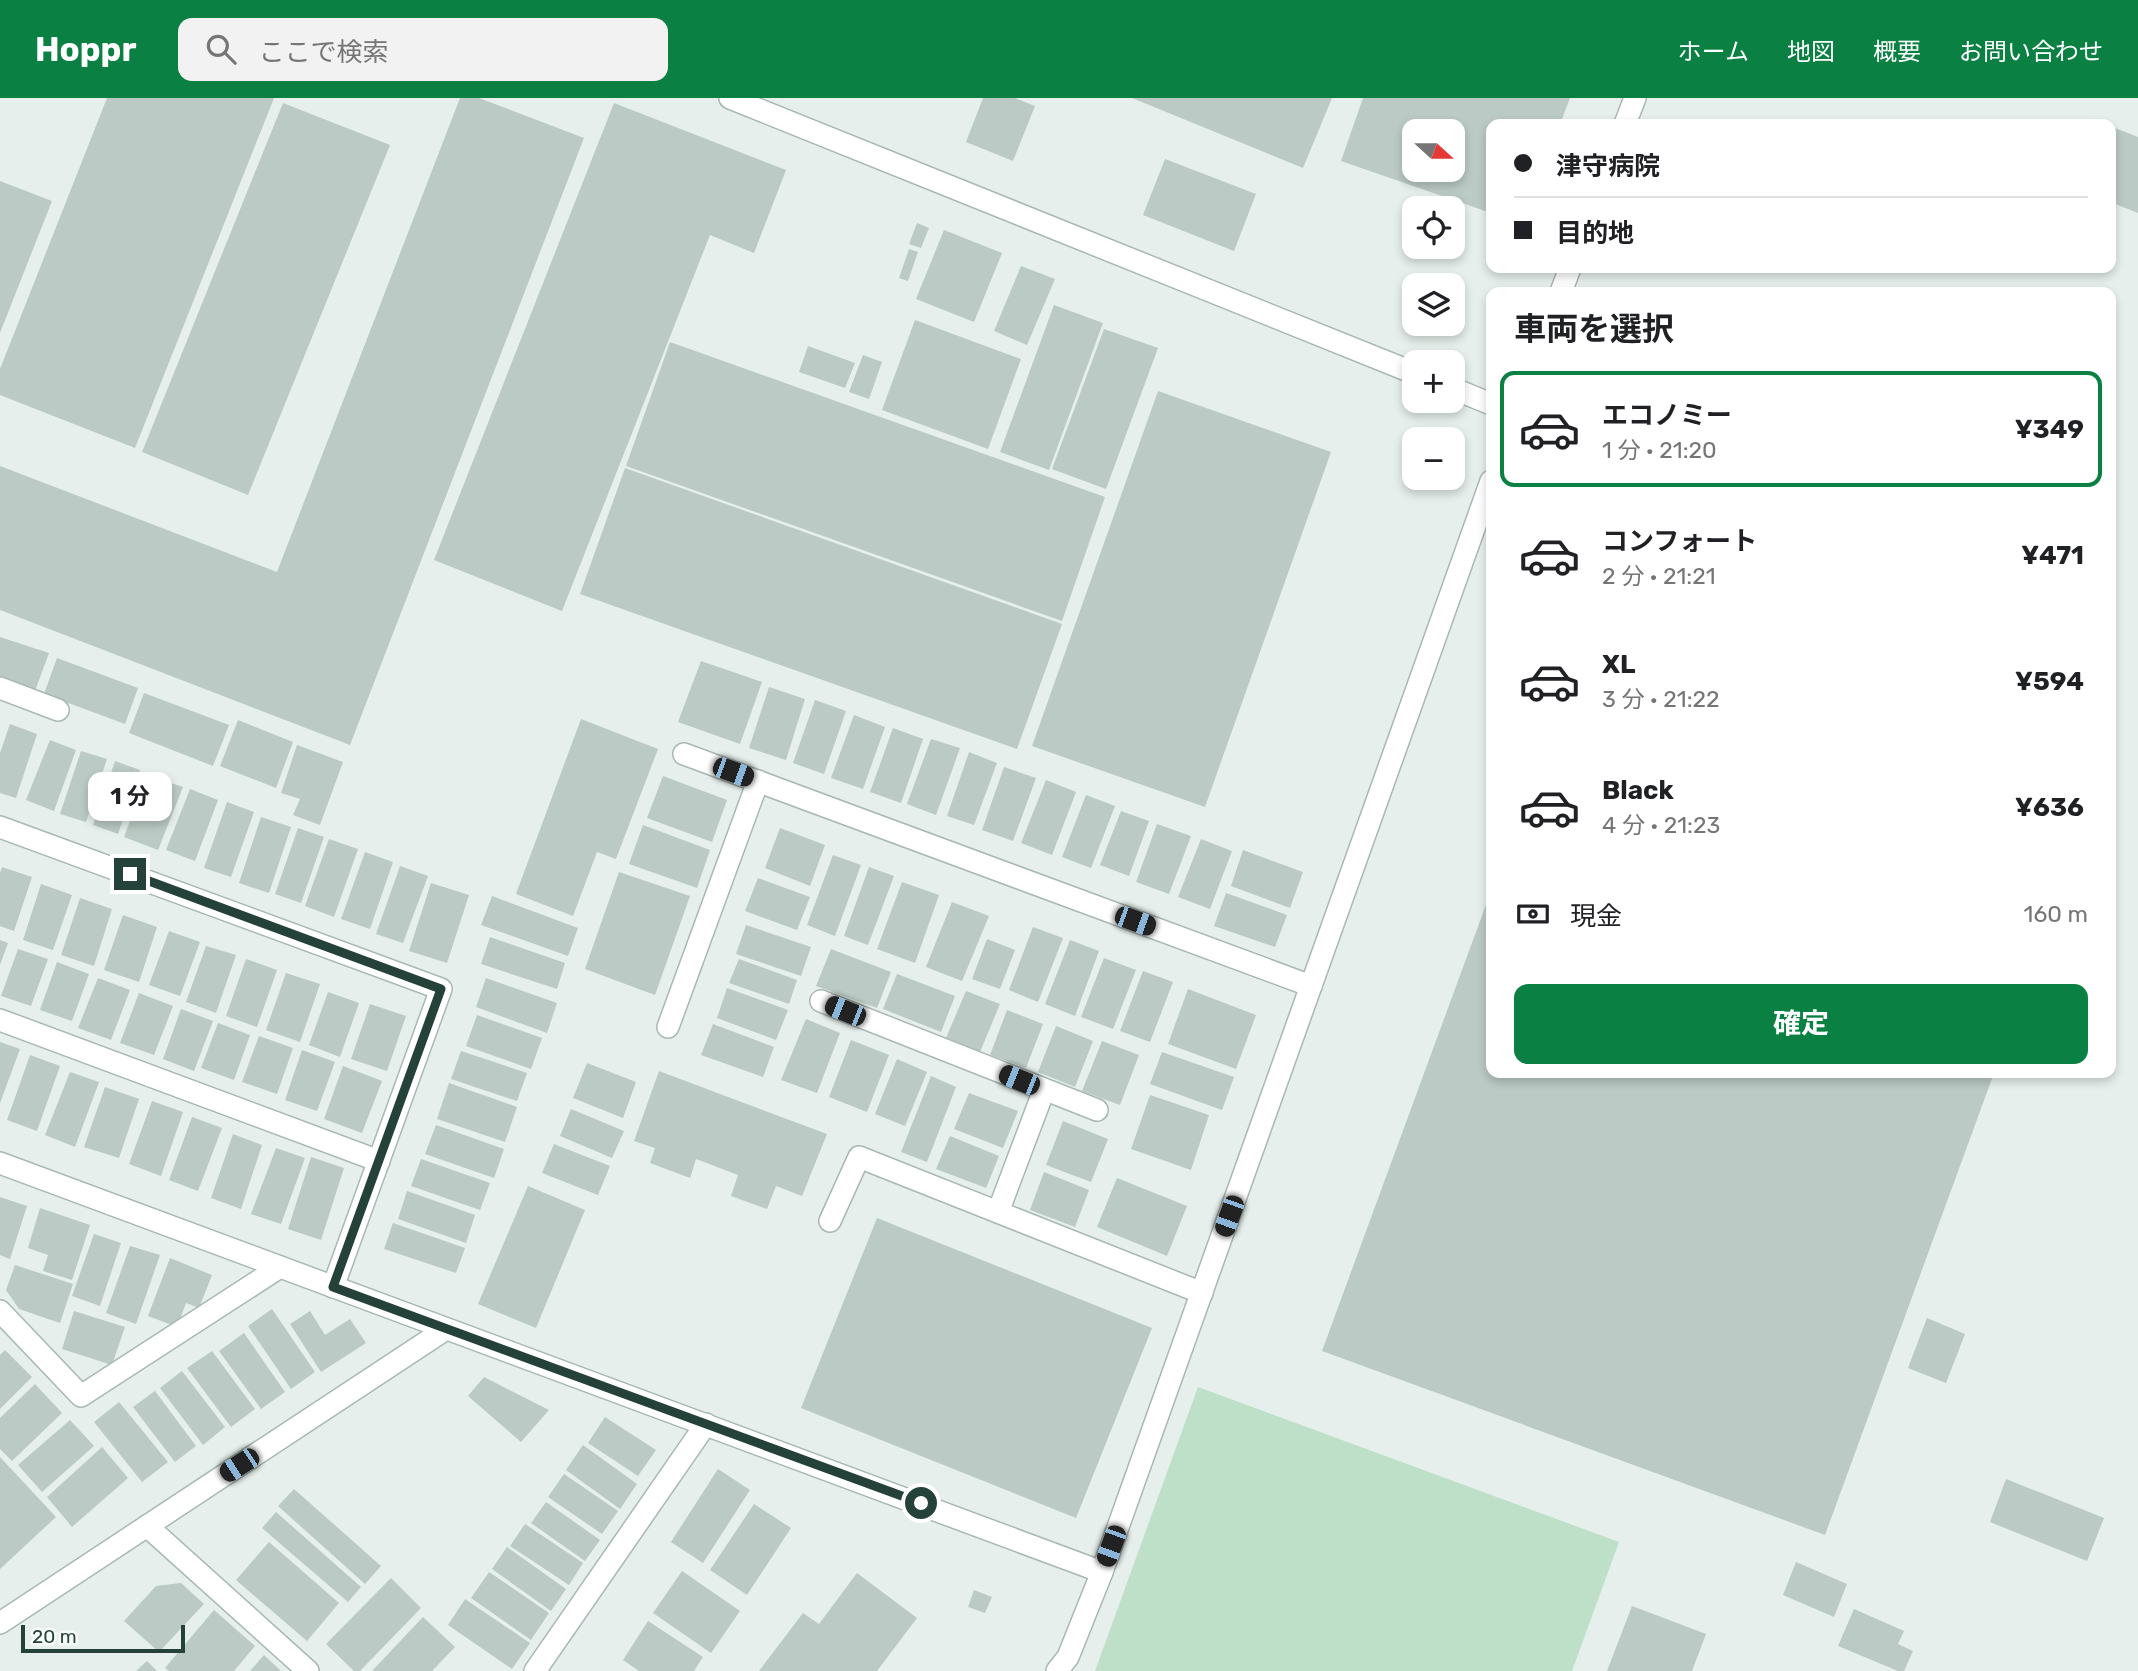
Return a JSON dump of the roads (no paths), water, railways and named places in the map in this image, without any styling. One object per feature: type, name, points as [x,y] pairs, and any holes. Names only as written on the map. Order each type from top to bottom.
[{"type":"street","points":[[730,98],[1402,368]]},
{"type":"street","points":[[1627,119],[1635,98]]},
{"type":"street","points":[[1465,393],[1486,402]]},
{"type":"street","points":[[1057,1671],[1068,1657],[1102,1572],[1486,495]]},
{"type":"street","points":[[0,688],[58,710]]},
{"type":"street","points":[[684,754],[1311,986]]},
{"type":"street","points":[[668,1027],[758,781]]},
{"type":"street","points":[[0,827],[441,989],[333,1287]]},
{"type":"street","points":[[821,1001],[1097,1110]]},
{"type":"street","points":[[0,1020],[379,1161]]},
{"type":"street","points":[[998,1212],[1044,1090]]},
{"type":"street","points":[[830,1221],[859,1157],[1202,1293]]},
{"type":"street","points":[[0,1163],[1102,1572]]},
{"type":"street","points":[[0,1311],[81,1396],[280,1267]]},
{"type":"street","points":[[0,1623],[446,1329]]},
{"type":"street","points":[[535,1671],[706,1424]]},
{"type":"street","points":[[147,1526],[309,1671]]}]
